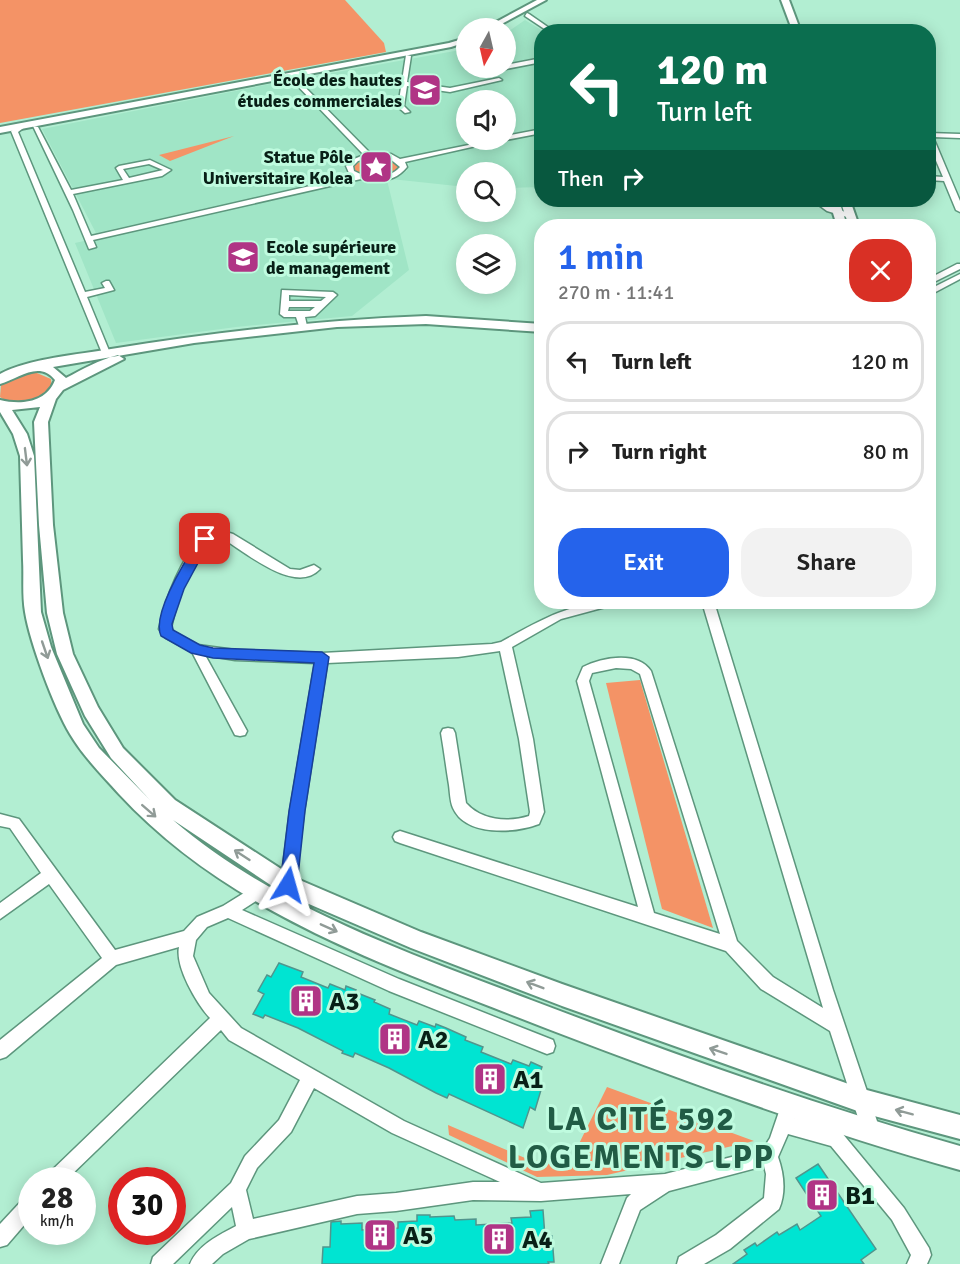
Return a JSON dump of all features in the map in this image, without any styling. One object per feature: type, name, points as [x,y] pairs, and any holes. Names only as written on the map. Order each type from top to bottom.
[{"type":"main road","points":[[508,18],[542,0]]},
{"type":"main road","points":[[516,21],[551,0]]},
{"type":"main road","points":[[777,0],[784,24]]},
{"type":"main road","points":[[785,0],[794,24]]},
{"type":"main road","points":[[0,132],[456,43]]},
{"type":"main road","points":[[0,132],[456,47]]},
{"type":"main road","points":[[836,207],[840,219]]},
{"type":"main road","points":[[0,380],[28,369],[106,352],[301,320],[426,320],[534,327]]},
{"type":"main road","points":[[1,404],[26,406],[55,392],[93,368],[117,359],[289,334],[400,328],[534,336]]},
{"type":"main road","points":[[0,370],[42,368],[58,375],[61,380],[44,410],[41,429],[50,574],[55,613],[65,654],[76,682],[117,753],[168,806],[288,885],[418,941],[551,991],[863,1101],[960,1127]]},
{"type":"main road","points":[[1,404],[20,434],[27,456],[33,612],[43,646],[76,728],[93,753],[140,803],[194,850],[230,876],[285,908],[389,956],[786,1115],[873,1133],[960,1158]]},
{"type":"street","points":[[527,15],[541,24]]},
{"type":"street","points":[[407,112],[401,107],[408,56]]},
{"type":"street","points":[[516,65],[534,62]]},
{"type":"street","points":[[294,78],[369,156]]},
{"type":"street","points":[[405,84],[450,90],[499,80]]},
{"type":"street","points":[[23,126],[14,131],[106,352]]},
{"type":"street","points":[[35,127],[92,247]]},
{"type":"street","points":[[516,136],[534,132]]},
{"type":"street","points":[[936,135],[960,136]]},
{"type":"street","points":[[360,177],[351,172],[349,166],[356,159],[384,155],[401,161],[456,149]]},
{"type":"street","points":[[936,152],[947,179],[957,195],[960,210]]},
{"type":"street","points":[[88,239],[360,177],[376,179],[391,177],[404,167],[401,161]]},
{"type":"street","points":[[68,193],[162,174],[168,170],[150,162],[119,168],[127,181]]},
{"type":"street","points":[[936,178],[947,179]]},
{"type":"street","points":[[828,207],[849,219]]},
{"type":"street","points":[[936,279],[960,266]]},
{"type":"street","points":[[936,290],[960,276]]},
{"type":"street","points":[[83,295],[110,290],[106,283]]},
{"type":"street","points":[[285,292],[333,295],[322,304],[312,314],[301,320],[284,314],[285,292]]},
{"type":"street","points":[[284,304],[322,304]]},
{"type":"street","points":[[314,569],[301,574],[288,573],[229,537],[219,534],[208,536],[198,549],[177,589],[165,629],[170,635],[196,650],[235,655],[322,657],[458,652],[492,649],[505,645],[557,616],[583,609]]},
{"type":"street","points":[[710,609],[837,1026],[873,1133]]},
{"type":"street","points":[[448,733],[459,806],[464,813],[471,818],[501,825],[524,825],[534,820],[537,813],[526,739],[505,645]]},
{"type":"street","points":[[196,650],[240,731]]},
{"type":"street","points":[[285,908],[297,811],[322,657]]},
{"type":"street","points":[[648,918],[583,681],[587,670],[597,664],[635,664],[645,671],[731,945],[767,983],[837,1026]]},
{"type":"street","points":[[0,820],[14,823],[112,959]]},
{"type":"street","points":[[400,837],[731,945]]},
{"type":"street","points":[[0,912],[51,874]]},
{"type":"street","points":[[257,892],[228,911],[202,922],[189,937],[185,956],[203,999],[221,1019],[236,1034],[398,1126],[540,1192]]},
{"type":"street","points":[[228,911],[395,985],[547,1046]]},
{"type":"street","points":[[0,1051],[112,959],[189,937]]},
{"type":"street","points":[[67,1167],[221,1019]]},
{"type":"street","points":[[160,1264],[237,1189],[251,1162],[285,1126],[310,1078]]},
{"type":"street","points":[[199,1264],[216,1247],[246,1230],[357,1205],[473,1191],[540,1192],[665,1183],[769,1156],[777,1142],[786,1115],[836,1139],[898,1214],[922,1256],[915,1264]]},
{"type":"street","points":[[686,1264],[723,1242],[773,1203],[775,1174],[769,1156]]},
{"type":"street","points":[[610,1264],[633,1204],[665,1183]]},
{"type":"street","points":[[237,1189],[246,1230]]},
{"type":"street","points":[[0,1238],[18,1218]]},
{"type":"shaded area","points":[[0,0],[345,0],[384,43],[386,52],[0,123]]},
{"type":"shaded area","name":"École des hautes études commerciales","points":[[525,20],[534,26],[534,131],[516,135],[516,90],[456,90],[456,147],[403,158],[384,153],[370,153],[298,79],[456,51],[456,78],[516,78],[516,26]]},
{"type":"shaded area","points":[[291,80],[364,155],[346,164],[346,169],[352,176],[96,233],[42,129]]},
{"type":"shaded area","points":[[534,134],[534,187],[516,188],[516,162],[456,162],[456,186],[391,179],[407,171],[409,164],[407,161],[458,150],[516,150],[516,137]]},
{"type":"shaded area","points":[[234,136],[170,161],[159,155]]},
{"type":"shaded area","points":[[367,158],[393,159],[399,167],[389,174],[369,177],[353,168],[354,165]]},
{"type":"shaded area","name":"Ecole supérieure de management","points":[[358,180],[387,180],[409,270],[352,316],[236,327],[116,343],[75,243]]},
{"type":"shaded area","points":[[27,373],[37,373],[51,379],[51,387],[47,393],[32,401],[23,402],[14,402],[0,397],[1,385],[8,379]]},
{"type":"shaded area","points":[[640,680],[713,928],[662,909],[606,683]]},
{"type":"shaded area","points":[[607,1087],[754,1141],[607,1175],[537,1177],[449,1135],[448,1125],[525,1158],[567,1168]]},
{"type":"building","points":[[279,963],[303,972],[301,977],[328,988],[330,984],[345,990],[346,986],[356,990],[355,992],[390,1009],[389,1014],[417,1025],[419,1021],[446,1028],[466,1037],[465,1040],[483,1047],[481,1052],[511,1064],[513,1060],[529,1066],[531,1062],[542,1067],[535,1087],[541,1090],[535,1110],[530,1107],[523,1128],[449,1094],[447,1098],[355,1053],[353,1057],[342,1053],[343,1051],[298,1028],[265,1015],[263,1018],[253,1014],[264,994],[258,991],[267,975],[271,977]]},
{"type":"building","name":"B1","points":[[818,1164],[876,1249],[861,1260],[864,1264],[733,1264],[747,1254],[744,1250],[755,1243],[757,1246],[777,1232],[779,1235],[797,1224],[800,1230],[821,1216],[796,1178]]},
{"type":"building","points":[[543,1210],[545,1237],[552,1236],[554,1262],[548,1262],[549,1264],[322,1264],[323,1247],[330,1247],[331,1222],[362,1223],[362,1230],[398,1228],[398,1222],[417,1221],[417,1215],[454,1216],[455,1220],[476,1219],[476,1225],[512,1223],[511,1218],[531,1217],[530,1211]]},
{"type":"place","name":"École des hautes études commerciales","points":[[425,90]]},
{"type":"place","name":"Statue Pôle Universitaire Kolea","points":[[376,167]]},
{"type":"place","name":"Ecole supérieure de management","points":[[243,257]]},
{"type":"place","name":"A3","points":[[306,1001]]},
{"type":"place","name":"A2","points":[[395,1039]]},
{"type":"place","name":"A1","points":[[490,1079]]},
{"type":"place","name":"B1","points":[[822,1195]]},
{"type":"place","name":"A5","points":[[380,1235]]},
{"type":"place","name":"A4","points":[[499,1239]]},
{"type":"district","name":"LA CITÉ 592 LOGEMENTS LPP","points":[[641,1137]]},
{"type":"route","points":[[205,539],[177,589],[165,624],[166,633],[196,650],[213,653],[322,657],[297,811],[288,885]]}]
